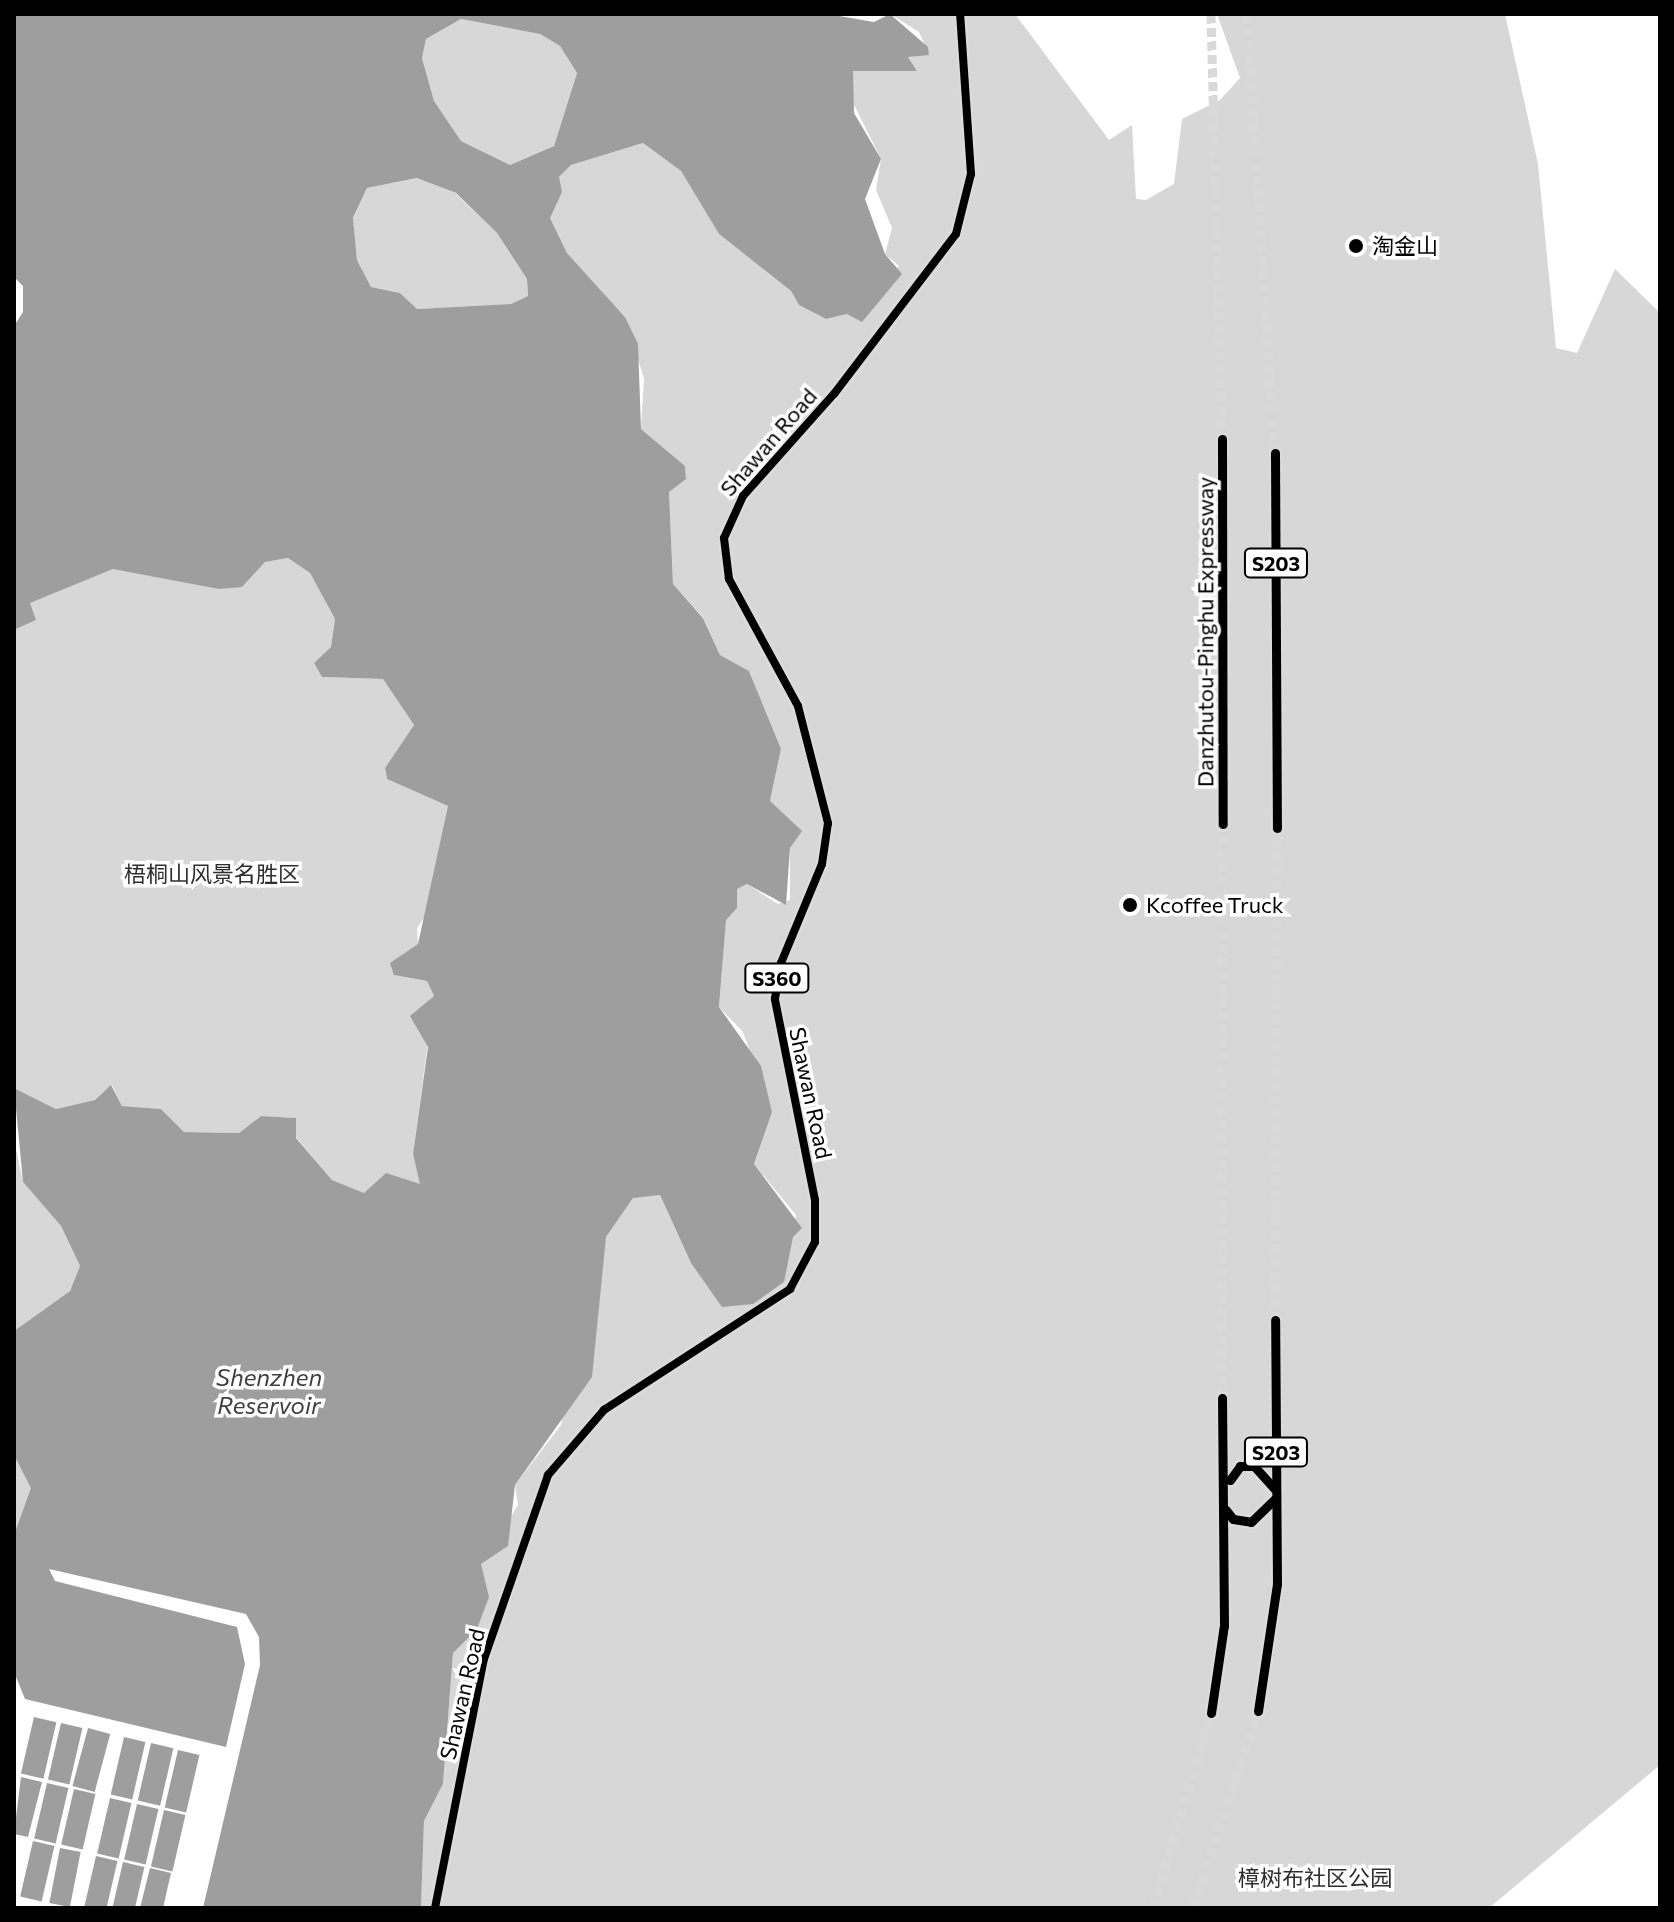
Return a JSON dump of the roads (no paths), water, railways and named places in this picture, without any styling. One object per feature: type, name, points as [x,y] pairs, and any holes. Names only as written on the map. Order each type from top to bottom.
[{"type":"highway","name":"Danzhutou-Pinghu Expressway","points":[[1222,439],[1223,824]]},
{"type":"highway","name":"S203","points":[[1275,453],[1279,674],[1277,828]]},
{"type":"highway","name":"S203","points":[[1258,1711],[1277,1584],[1275,1320]]},
{"type":"highway","name":"S203","points":[[1211,1713],[1224,1625],[1226,1495],[1222,1403]]},
{"type":"highway","points":[[1226,1495],[1232,1472],[1249,1465],[1265,1471],[1276,1494],[1251,1522],[1237,1521],[1226,1508]]},
{"type":"main road","name":"Shawan Road","points":[[435,1908],[484,1659],[548,1475],[604,1410],[790,1289],[815,1242],[815,1200],[775,999],[781,963],[822,864],[828,823],[798,706],[729,579],[724,538],[743,496],[834,394],[956,234],[971,174],[960,14]]},
{"type":"water","name":"Shenzhen Reservoir","points":[[14,14],[828,14],[874,22],[890,14],[928,47],[929,55],[908,57],[917,71],[853,71],[854,113],[881,159],[865,199],[885,254],[902,274],[862,322],[847,314],[826,319],[799,305],[791,291],[719,234],[681,171],[643,143],[571,165],[559,177],[562,192],[550,218],[567,253],[625,317],[638,344],[641,429],[685,466],[686,479],[669,492],[673,584],[703,618],[720,655],[749,671],[781,749],[770,801],[802,831],[790,848],[786,905],[747,884],[737,889],[737,908],[726,920],[719,1007],[761,1066],[772,1112],[754,1164],[802,1228],[793,1237],[784,1282],[753,1304],[722,1307],[691,1263],[660,1195],[633,1198],[606,1237],[592,1377],[515,1485],[508,1546],[481,1564],[489,1597],[477,1629],[453,1653],[443,1784],[424,1821],[421,1908],[203,1908],[260,1665],[259,1637],[246,1614],[49,1569],[55,1581],[237,1627],[245,1664],[226,1747],[25,1699],[14,1672],[14,1535],[31,1488],[14,1455],[14,1331],[70,1291],[80,1266],[61,1226],[23,1182],[14,1088],[56,1109],[95,1100],[111,1085],[122,1106],[161,1109],[184,1132],[239,1133],[261,1116],[296,1118],[296,1138],[332,1180],[364,1193],[386,1173],[420,1184],[413,1154],[428,1047],[410,1016],[434,996],[427,981],[394,975],[390,963],[418,944],[448,806],[387,779],[385,768],[414,725],[383,679],[322,677],[314,663],[331,647],[335,619],[310,573],[288,558],[265,562],[242,587],[219,589],[113,569],[30,603],[36,620],[14,630],[14,326],[23,312],[23,286],[14,277]],"holes":[[[461,19],[540,34],[560,46],[577,73],[554,146],[510,165],[461,141],[434,101],[422,58],[426,39]],[[417,178],[456,193],[497,233],[527,279],[528,296],[511,304],[417,309],[400,293],[371,287],[357,260],[353,218],[367,188]]]},
{"type":"water","points":[[34,1717],[56,1722],[43,1779],[21,1774]]},
{"type":"water","points":[[61,1723],[82,1728],[69,1784],[48,1780]]},
{"type":"water","points":[[88,1728],[110,1734],[95,1792],[72,1786]]},
{"type":"water","points":[[124,1737],[145,1742],[132,1799],[111,1794]]},
{"type":"water","points":[[151,1743],[173,1748],[160,1806],[138,1800]]},
{"type":"water","points":[[178,1750],[199,1755],[186,1812],[165,1807]]},
{"type":"water","points":[[21,1777],[42,1782],[28,1837],[14,1834]]},
{"type":"water","points":[[47,1783],[68,1788],[56,1843],[34,1839]]},
{"type":"water","points":[[74,1789],[95,1794],[83,1849],[61,1845]]},
{"type":"water","points":[[110,1798],[131,1803],[119,1858],[97,1854]]},
{"type":"water","points":[[137,1804],[158,1809],[146,1864],[124,1860]]},
{"type":"water","points":[[164,1810],[185,1815],[172,1871],[151,1867]]},
{"type":"water","points":[[33,1841],[54,1846],[42,1901],[20,1897]]},
{"type":"water","points":[[60,1848],[81,1852],[70,1907],[49,1903]]},
{"type":"water","points":[[96,1856],[117,1861],[107,1908],[84,1908]]},
{"type":"water","points":[[123,1862],[144,1867],[135,1908],[112,1908]]},
{"type":"water","points":[[150,1868],[171,1873],[163,1908],[140,1908]]},
{"type":"tunnel","points":[[1211,14],[1222,439]]},
{"type":"tunnel","points":[[1247,14],[1275,453]]},
{"type":"tunnel","points":[[1222,1398],[1223,824]]},
{"type":"tunnel","points":[[1275,1320],[1277,828]]},
{"type":"tunnel","points":[[1193,1908],[1258,1711]]},
{"type":"tunnel","points":[[1153,1908],[1211,1713]]},
{"type":"place","name":"淘金山","points":[[1356,246]]},
{"type":"place","name":"Kcoffee Truck","points":[[1130,905]]},
{"type":"park label","name":"梧桐山风景名胜区","points":[[212,874]]},
{"type":"park label","name":"樟树布社区公园","points":[[1315,1878]]}]
